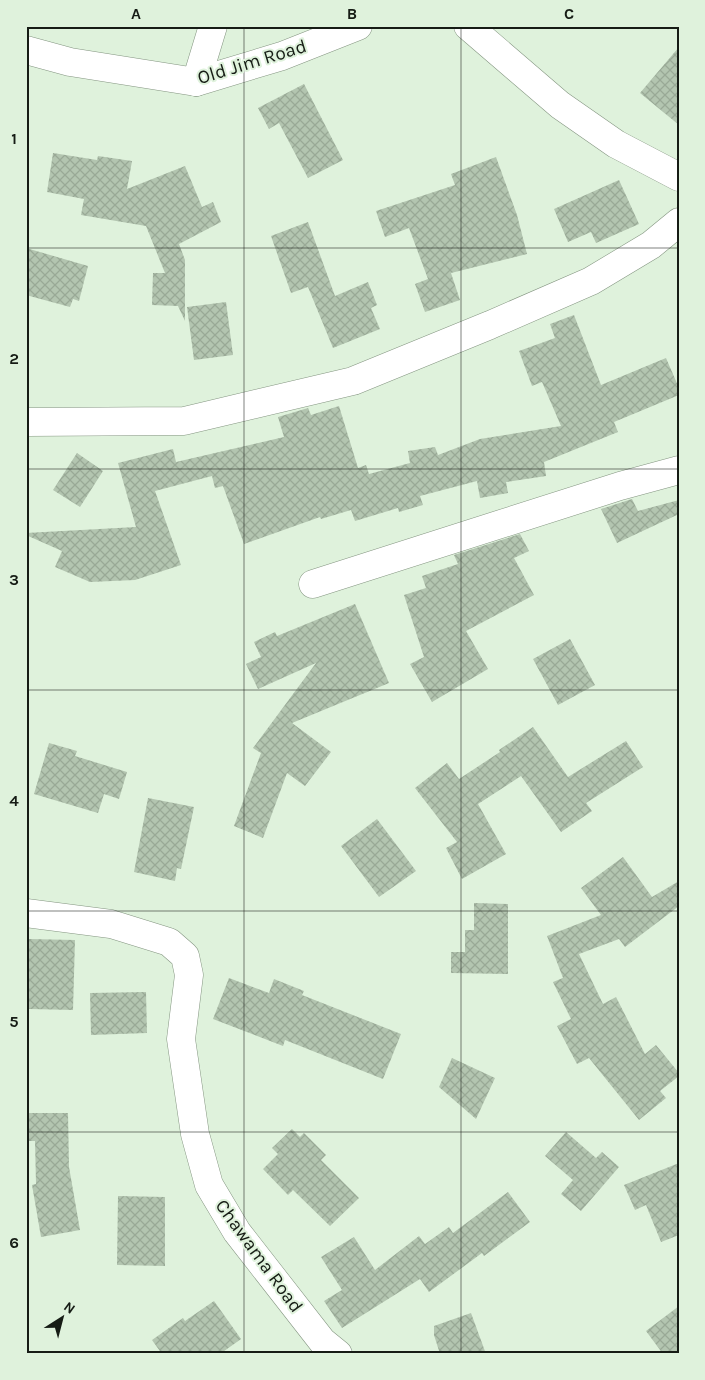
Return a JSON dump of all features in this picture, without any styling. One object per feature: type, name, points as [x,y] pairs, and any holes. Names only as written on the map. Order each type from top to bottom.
[{"type":"street","points":[[196,82],[213,26]]},
{"type":"street","name":"Old Jim Road","points":[[26,50],[70,62],[196,82],[282,56],[358,26]]},
{"type":"street","points":[[468,26],[560,105],[616,144],[679,177]]},
{"type":"street","points":[[26,422],[184,421],[353,381],[591,282],[651,244],[679,222]]},
{"type":"street","points":[[313,584],[620,486],[679,470]]},
{"type":"street","name":"Chawama Road","points":[[26,912],[111,924],[169,942],[185,956],[189,975],[182,1039],[196,1134],[209,1185],[237,1232],[322,1341],[338,1354]]},
{"type":"building","points":[[679,47],[679,125],[640,93]]},
{"type":"building","points":[[304,84],[343,160],[308,178],[279,123],[269,129],[258,108]]},
{"type":"building","points":[[53,153],[97,160],[98,156],[132,161],[127,189],[185,166],[202,207],[213,202],[221,222],[179,244],[185,260],[185,321],[178,306],[152,305],[153,273],[165,273],[146,226],[81,215],[84,199],[47,192]]},
{"type":"building","points":[[496,157],[517,215],[527,254],[451,273],[460,300],[425,312],[415,284],[428,279],[409,228],[385,237],[376,211],[455,185],[451,174]]},
{"type":"building","points":[[619,180],[639,224],[596,243],[591,232],[568,242],[554,209]]},
{"type":"building","points":[[308,222],[335,296],[368,282],[377,305],[371,308],[380,329],[333,348],[308,287],[291,293],[271,236]]},
{"type":"building","points":[[26,248],[88,266],[79,301],[73,299],[70,307],[26,295]]},
{"type":"building","points":[[226,302],[233,355],[194,360],[187,307]]},
{"type":"building","points":[[574,315],[601,385],[666,358],[679,388],[679,395],[614,422],[618,432],[544,462],[546,476],[506,482],[508,493],[480,498],[477,481],[420,496],[423,505],[399,512],[398,508],[355,521],[351,510],[321,519],[320,517],[244,544],[223,486],[215,488],[212,476],[155,491],[181,565],[135,580],[90,582],[55,567],[62,551],[26,535],[26,533],[136,527],[118,463],[173,449],[176,462],[284,437],[278,417],[308,408],[311,415],[339,406],[358,468],[366,465],[369,474],[410,463],[408,451],[435,447],[438,455],[480,439],[561,426],[542,382],[532,386],[519,351],[555,338],[550,324]]},
{"type":"building","points":[[77,453],[103,471],[80,507],[53,490]]},
{"type":"building","points":[[632,499],[638,511],[679,500],[679,514],[617,543],[601,509]]},
{"type":"building","points":[[520,534],[529,551],[514,558],[534,595],[466,631],[488,669],[432,702],[410,664],[424,657],[404,595],[426,588],[422,576],[458,564],[454,555]]},
{"type":"building","points":[[355,604],[389,683],[292,723],[331,752],[305,786],[287,773],[263,838],[234,826],[261,753],[253,748],[316,663],[258,689],[246,664],[261,657],[254,642],[275,632],[277,636]]},
{"type":"building","points":[[570,639],[595,685],[558,705],[533,659]]},
{"type":"building","points":[[533,727],[568,777],[626,741],[643,767],[586,803],[592,811],[561,832],[521,776],[478,804],[506,854],[462,879],[446,848],[457,842],[415,788],[447,763],[459,779]]},
{"type":"building","points":[[49,743],[77,751],[75,756],[127,772],[119,799],[104,794],[98,813],[34,794]]},
{"type":"building","points":[[148,798],[194,807],[181,869],[177,868],[175,881],[134,872]]},
{"type":"building","points":[[377,819],[416,871],[379,897],[341,846]]},
{"type":"building","points":[[623,857],[652,897],[679,881],[679,906],[625,947],[619,939],[579,954],[603,1004],[616,997],[645,1054],[656,1045],[679,1073],[679,1076],[660,1091],[666,1098],[639,1120],[589,1058],[577,1064],[557,1026],[571,1019],[553,982],[563,978],[547,936],[601,915],[581,888]]},
{"type":"building","points":[[474,903],[508,904],[508,974],[451,973],[451,952],[465,952],[465,930],[474,930]]},
{"type":"building","points":[[29,939],[75,940],[73,1010],[29,1009],[29,989],[26,989],[26,957],[29,957]]},
{"type":"building","points":[[229,978],[269,993],[274,979],[304,991],[302,995],[401,1034],[383,1079],[285,1040],[283,1046],[213,1019]]},
{"type":"building","points":[[146,992],[147,1033],[91,1035],[90,993]]},
{"type":"building","points":[[452,1058],[495,1078],[476,1119],[439,1087]]},
{"type":"building","points":[[26,1113],[68,1113],[69,1167],[80,1230],[41,1237],[32,1185],[36,1184],[35,1141],[27,1141]]},
{"type":"building","points":[[292,1129],[300,1137],[304,1133],[326,1155],[321,1160],[359,1198],[330,1226],[293,1190],[288,1195],[263,1169],[278,1154],[272,1148]]},
{"type":"building","points":[[566,1132],[596,1158],[602,1152],[619,1167],[581,1211],[561,1194],[573,1180],[545,1156]]},
{"type":"building","points":[[679,1163],[679,1235],[661,1242],[646,1205],[635,1210],[624,1185]]},
{"type":"building","points":[[508,1192],[530,1222],[484,1256],[482,1253],[429,1292],[420,1279],[342,1328],[324,1301],[342,1290],[321,1257],[354,1237],[375,1270],[419,1236],[425,1244],[449,1227],[453,1233]]},
{"type":"building","points":[[118,1196],[165,1197],[165,1266],[117,1265]]},
{"type":"building","points":[[214,1301],[241,1339],[220,1354],[162,1354],[152,1340],[183,1318],[185,1321]]},
{"type":"building","points":[[679,1306],[679,1354],[663,1354],[646,1331]]},
{"type":"building","points":[[471,1313],[486,1354],[440,1354],[434,1335],[434,1326]]}]
